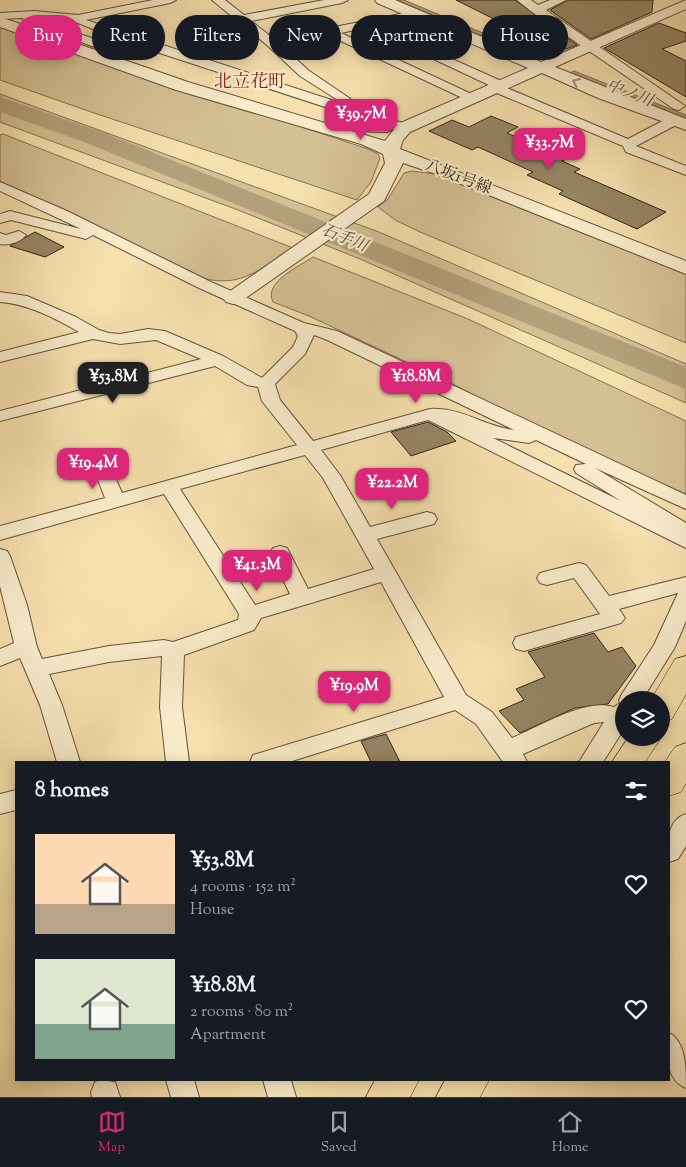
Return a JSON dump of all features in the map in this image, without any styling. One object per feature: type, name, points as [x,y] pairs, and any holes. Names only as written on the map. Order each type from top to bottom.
[{"type":"highway","points":[[670,695],[686,667]]},
{"type":"highway","points":[[629,761],[639,746]]},
{"type":"highway","points":[[670,781],[686,756]]},
{"type":"highway","points":[[386,1097],[398,1081]]},
{"type":"highway","points":[[456,1097],[467,1081]]},
{"type":"street","points":[[82,17],[170,0]]},
{"type":"street","points":[[218,0],[237,15]]},
{"type":"street","points":[[259,16],[342,0]]},
{"type":"street","points":[[382,0],[417,7],[482,28]]},
{"type":"street","points":[[523,0],[590,46],[681,115]]},
{"type":"street","points":[[536,10],[560,0]]},
{"type":"street","points":[[660,0],[680,8]]},
{"type":"street","points":[[417,7],[427,15]]},
{"type":"street","points":[[341,29],[417,7]]},
{"type":"street","points":[[568,56],[680,8]]},
{"type":"street","points":[[0,16],[15,15]]},
{"type":"street","name":"八坂1号線","points":[[0,22],[182,86],[367,140],[686,268]]},
{"type":"street","points":[[259,33],[269,41]]},
{"type":"street","points":[[341,37],[474,98]]},
{"type":"street","points":[[165,51],[280,89],[350,109],[404,128]]},
{"type":"street","points":[[290,60],[304,74],[349,102],[350,109]]},
{"type":"street","points":[[443,60],[629,144],[631,149],[686,171]]},
{"type":"street","points":[[233,298],[298,254],[376,197],[394,164],[391,151],[394,138],[404,128],[499,87],[544,60],[681,115]]},
{"type":"street","points":[[564,60],[681,115]]},
{"type":"street","points":[[629,144],[681,115]]},
{"type":"street","points":[[319,126],[404,128]]},
{"type":"street","points":[[0,186],[120,242],[233,298],[301,328],[331,335],[686,503]]},
{"type":"street","points":[[2,216],[120,242]]},
{"type":"street","points":[[0,238],[5,241],[19,235]]},
{"type":"street","points":[[0,297],[21,299],[70,320],[93,334],[120,339],[148,334],[159,335],[217,360],[253,380],[266,384]]},
{"type":"street","points":[[301,328],[306,336],[298,353],[273,372],[266,384],[271,402],[331,475],[458,701],[484,718],[512,756],[591,714],[615,711]]},
{"type":"street","points":[[0,357],[93,334]]},
{"type":"street","points":[[0,416],[217,360]]},
{"type":"street","points":[[0,533],[430,414],[446,412],[496,433],[544,437]]},
{"type":"street","points":[[430,414],[686,541]]},
{"type":"street","points":[[544,437],[550,447],[561,457],[686,532]]},
{"type":"street","points":[[101,465],[116,501]]},
{"type":"street","points":[[35,669],[109,654],[164,648],[173,650],[246,625],[250,621],[250,614],[169,487]]},
{"type":"street","points":[[366,535],[427,519]]},
{"type":"street","points":[[280,553],[302,596]]},
{"type":"street","points":[[0,556],[18,605],[26,647],[51,705],[68,761]]},
{"type":"street","points":[[524,643],[614,618],[579,570],[547,578]]},
{"type":"street","points":[[250,614],[302,596],[385,573]]},
{"type":"street","points":[[604,605],[686,584]]},
{"type":"street","points":[[636,691],[664,647],[686,597]]},
{"type":"street","points":[[0,658],[26,647]]},
{"type":"street","points":[[173,650],[171,707],[178,761]]},
{"type":"street","points":[[264,761],[458,701]]},
{"type":"street","points":[[592,761],[615,725]]},
{"type":"street","points":[[0,804],[15,800]]},
{"type":"street","points":[[676,848],[686,824]]},
{"type":"street","points":[[180,1081],[185,1097]]},
{"type":"street","points":[[277,1081],[282,1097]]},
{"type":"shaded area","points":[[0,27],[15,32],[15,60],[82,60],[82,54],[92,58],[92,60],[100,60],[368,149],[378,154],[380,158],[371,182],[357,200],[0,80]]},
{"type":"shaded area","points":[[0,94],[379,232],[686,364],[686,403],[360,259],[238,210],[0,122]]},
{"type":"shaded area","points":[[3,134],[293,248],[261,269],[240,278],[229,281],[217,281],[203,278],[0,183],[0,135]]},
{"type":"shaded area","points":[[412,171],[436,174],[686,274],[686,343],[395,220],[378,207],[388,199],[404,173]]},
{"type":"shaded area","points":[[313,257],[468,319],[686,421],[686,494],[540,430],[451,383],[309,316],[273,302],[271,295],[278,281],[284,275]]},
{"type":"water","points":[[397,0],[404,0],[440,15],[432,15]]},
{"type":"water","points":[[472,28],[482,33],[482,36],[472,32]]},
{"type":"water","name":"中ノ川","points":[[574,71],[686,115],[686,118],[570,73]]},
{"type":"building","points":[[456,0],[515,0],[536,15],[486,15]]},
{"type":"building","points":[[568,0],[653,0],[652,12],[591,39],[568,23],[568,15],[557,15],[550,10]]},
{"type":"building","points":[[659,23],[686,33],[686,41],[662,49],[686,61],[686,97],[604,48]]},
{"type":"building","points":[[568,38],[577,45],[568,48]]},
{"type":"building","points":[[491,116],[518,127],[507,133],[566,159],[562,161],[580,169],[574,172],[666,212],[637,229],[559,194],[563,191],[527,175],[533,172],[478,147],[472,150],[429,131],[452,120],[469,127]]},
{"type":"building","points":[[35,232],[64,247],[45,257],[10,246]]},
{"type":"building","points":[[428,422],[447,432],[456,441],[411,456],[391,432]]},
{"type":"building","points":[[594,633],[608,652],[622,647],[636,666],[618,691],[615,691],[615,694],[608,704],[575,708],[520,733],[499,711],[524,700],[516,689],[545,677],[528,652]]},
{"type":"building","points":[[386,734],[400,761],[371,761],[361,741]]},
{"type":"waterway","name":"石手川","points":[[0,104],[93,137],[686,379]]},
{"type":"district","name":"北立花町","points":[[250,83]]}]
